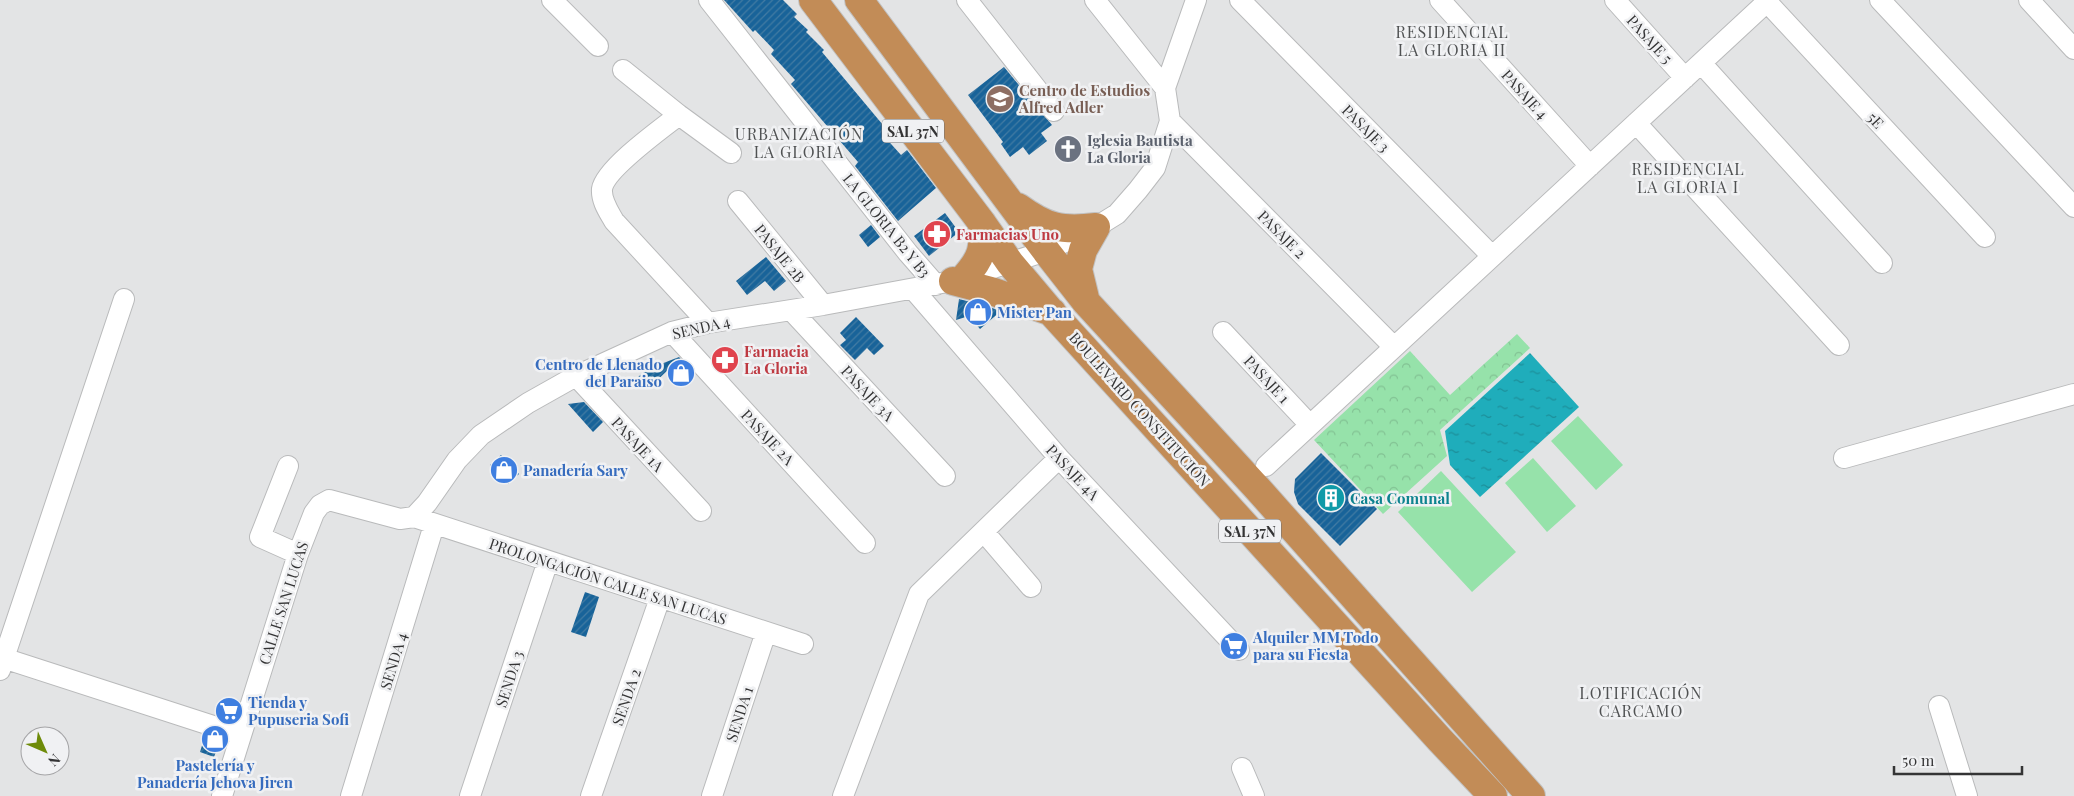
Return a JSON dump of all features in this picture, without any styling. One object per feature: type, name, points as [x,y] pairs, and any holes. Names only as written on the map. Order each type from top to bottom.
[{"type":"highway","name":"BOULEVARD CONSTITUCIÓN","points":[[813,0],[982,223],[1010,263],[1052,313],[1433,733],[1493,796]]},
{"type":"highway","name":"SAL 37N","points":[[859,0],[1086,302],[1316,553],[1531,796]]},
{"type":"highway","points":[[1010,200],[1036,221],[1050,226],[1071,229],[1096,227]]},
{"type":"highway","points":[[951,281],[977,264],[984,244],[982,223]]},
{"type":"highway","points":[[1086,302],[1078,269],[1083,250],[1096,227]]},
{"type":"highway","points":[[951,281],[991,291],[1052,313]]},
{"type":"street","points":[[552,0],[598,46]]},
{"type":"street","name":"LA GLORIA B2 Y B3","points":[[709,0],[908,253],[951,281]]},
{"type":"street","points":[[967,0],[1054,111]]},
{"type":"street","points":[[1095,0],[1165,88]]},
{"type":"street","points":[[1170,121],[1165,88],[1196,0]]},
{"type":"street","name":"PASAJE 3","points":[[1240,0],[1492,256]]},
{"type":"street","name":"PASAJE 4","points":[[1440,0],[1590,166]]},
{"type":"street","name":"PASAJE 5","points":[[1616,0],[1685,78]]},
{"type":"street","points":[[1880,0],[2074,207]]},
{"type":"street","points":[[2029,0],[2074,49]]},
{"type":"street","points":[[1266,466],[1768,1]]},
{"type":"street","name":"5E","points":[[1768,1],[1985,237]]},
{"type":"street","points":[[1701,63],[1882,263]]},
{"type":"street","points":[[623,70],[679,115],[731,153]]},
{"type":"street","points":[[679,115],[608,175],[602,189],[604,204],[614,221],[708,323]]},
{"type":"street","name":"SENDA 4","points":[[414,517],[427,503],[457,460],[481,435],[528,404],[576,376],[672,332],[708,323],[823,305],[951,281],[1046,251],[1096,227],[1117,214],[1155,168],[1170,121]]},
{"type":"street","name":"PASAJE 2","points":[[1170,121],[1394,347]]},
{"type":"street","points":[[1636,124],[1839,345]]},
{"type":"street","name":"PASAJE 2B","points":[[738,201],[823,305]]},
{"type":"street","name":"PASAJE 4A","points":[[913,289],[1060,458],[1240,650]]},
{"type":"street","points":[[124,299],[1,662],[241,735]]},
{"type":"street","name":"PASAJE 3A","points":[[791,310],[945,476]]},
{"type":"street","name":"PASAJE 2A","points":[[672,332],[865,543]]},
{"type":"street","name":"PASAJE 1","points":[[1223,332],[1310,425]]},
{"type":"street","name":"PASAJE 1A","points":[[576,376],[701,512]]},
{"type":"street","points":[[1844,458],[2074,394]]},
{"type":"street","points":[[844,796],[919,594],[1060,458]]},
{"type":"street","points":[[288,466],[260,537],[298,554]]},
{"type":"street","name":"CALLE SAN LUCAS","points":[[222,796],[298,554],[314,513],[320,505],[329,500],[400,519],[414,517]]},
{"type":"street","name":"PROLONGACIÓN CALLE SAN LUCAS","points":[[414,517],[803,644]]},
{"type":"street","name":"SENDA 4","points":[[351,796],[434,525]]},
{"type":"street","points":[[984,532],[1031,587]]},
{"type":"street","name":"SENDA 3","points":[[470,796],[548,561]]},
{"type":"street","name":"SENDA 2","points":[[591,796],[660,598]]},
{"type":"street","name":"SENDA 1","points":[[712,796],[766,632]]},
{"type":"street","points":[[1939,706],[1967,796]]},
{"type":"street","points":[[1242,768],[1254,796]]},
{"type":"green space","points":[[1517,334],[1530,348],[1440,430],[1447,456],[1383,514],[1314,440],[1410,351],[1450,395]]},
{"type":"green space","points":[[1578,416],[1623,465],[1596,490],[1551,441]]},
{"type":"green space","points":[[1533,458],[1576,506],[1547,532],[1505,483]]},
{"type":"green space","points":[[1441,471],[1516,552],[1472,592],[1398,512]]},
{"type":"water","points":[[1530,353],[1579,407],[1480,497],[1450,465],[1445,431]]},
{"type":"building","points":[[724,0],[783,0],[797,14],[794,17],[808,30],[806,32],[824,50],[822,52],[888,131],[883,135],[901,155],[907,150],[936,188],[898,221],[855,166],[858,162],[791,84],[795,80],[771,54],[774,50],[755,30],[753,32]]},
{"type":"building","points":[[1004,67],[1052,125],[1041,133],[1047,141],[1029,155],[1023,147],[1010,157],[1001,144],[1003,142],[968,95]]},
{"type":"building","name":"Farmacias Uno","points":[[945,213],[959,232],[929,256],[914,236]]},
{"type":"building","points":[[871,225],[880,237],[868,247],[859,235]]},
{"type":"building","points":[[766,257],[786,281],[774,291],[765,281],[747,295],[736,281]]},
{"type":"building","name":"Mister Pan","points":[[959,299],[1001,311],[980,329],[969,316],[956,320]]},
{"type":"building","points":[[856,317],[884,346],[874,355],[867,348],[855,360],[840,345],[846,340],[840,333]]},
{"type":"building","points":[[679,357],[690,370],[680,379],[670,368],[648,389],[638,377],[648,369]]},
{"type":"building","points":[[584,402],[603,422],[593,432],[568,404]]},
{"type":"building","name":"Casa Comunal","points":[[1321,453],[1377,509],[1340,546],[1298,504],[1294,492],[1295,479]]},
{"type":"building","name":"Panadería Sary","points":[[501,455],[519,474],[508,484],[490,465]]},
{"type":"building","points":[[585,592],[599,597],[586,637],[571,632]]},
{"type":"building","name":"Tienda y Pupuseria Sofi","points":[[225,703],[237,707],[232,720],[220,715]]},
{"type":"building","points":[[205,736],[220,741],[214,757],[200,752]]},
{"type":"place","name":"Centro de Estudios Alfred Adler","points":[[1000,99]]},
{"type":"place","name":"Iglesia Bautista La Gloria","points":[[1068,149]]},
{"type":"place","name":"Farmacias Uno","points":[[937,234]]},
{"type":"place","name":"Mister Pan","points":[[978,312]]},
{"type":"place","name":"Farmacia La Gloria","points":[[725,360]]},
{"type":"place","name":"Centro de Llenado del Paraiso","points":[[681,373]]},
{"type":"place","name":"Panadería Sary","points":[[504,470]]},
{"type":"place","name":"Casa Comunal","points":[[1331,498]]},
{"type":"place","name":"Alquiler MM Todo para su Fiesta","points":[[1234,646]]},
{"type":"place","name":"Tienda y Pupuseria Sofi","points":[[229,711]]},
{"type":"place","name":"Pastelería y Panadería Jehova Jiren","points":[[215,739]]},
{"type":"district","name":"RESIDENCIAL LA GLORIA II","points":[[1452,40]]},
{"type":"district","name":"URBANIZACIÓN LA GLORIA","points":[[799,142]]},
{"type":"district","name":"RESIDENCIAL LA GLORIA I","points":[[1688,177]]},
{"type":"district","name":"LOTIFICACIÓN CARCAMO","points":[[1641,701]]}]
